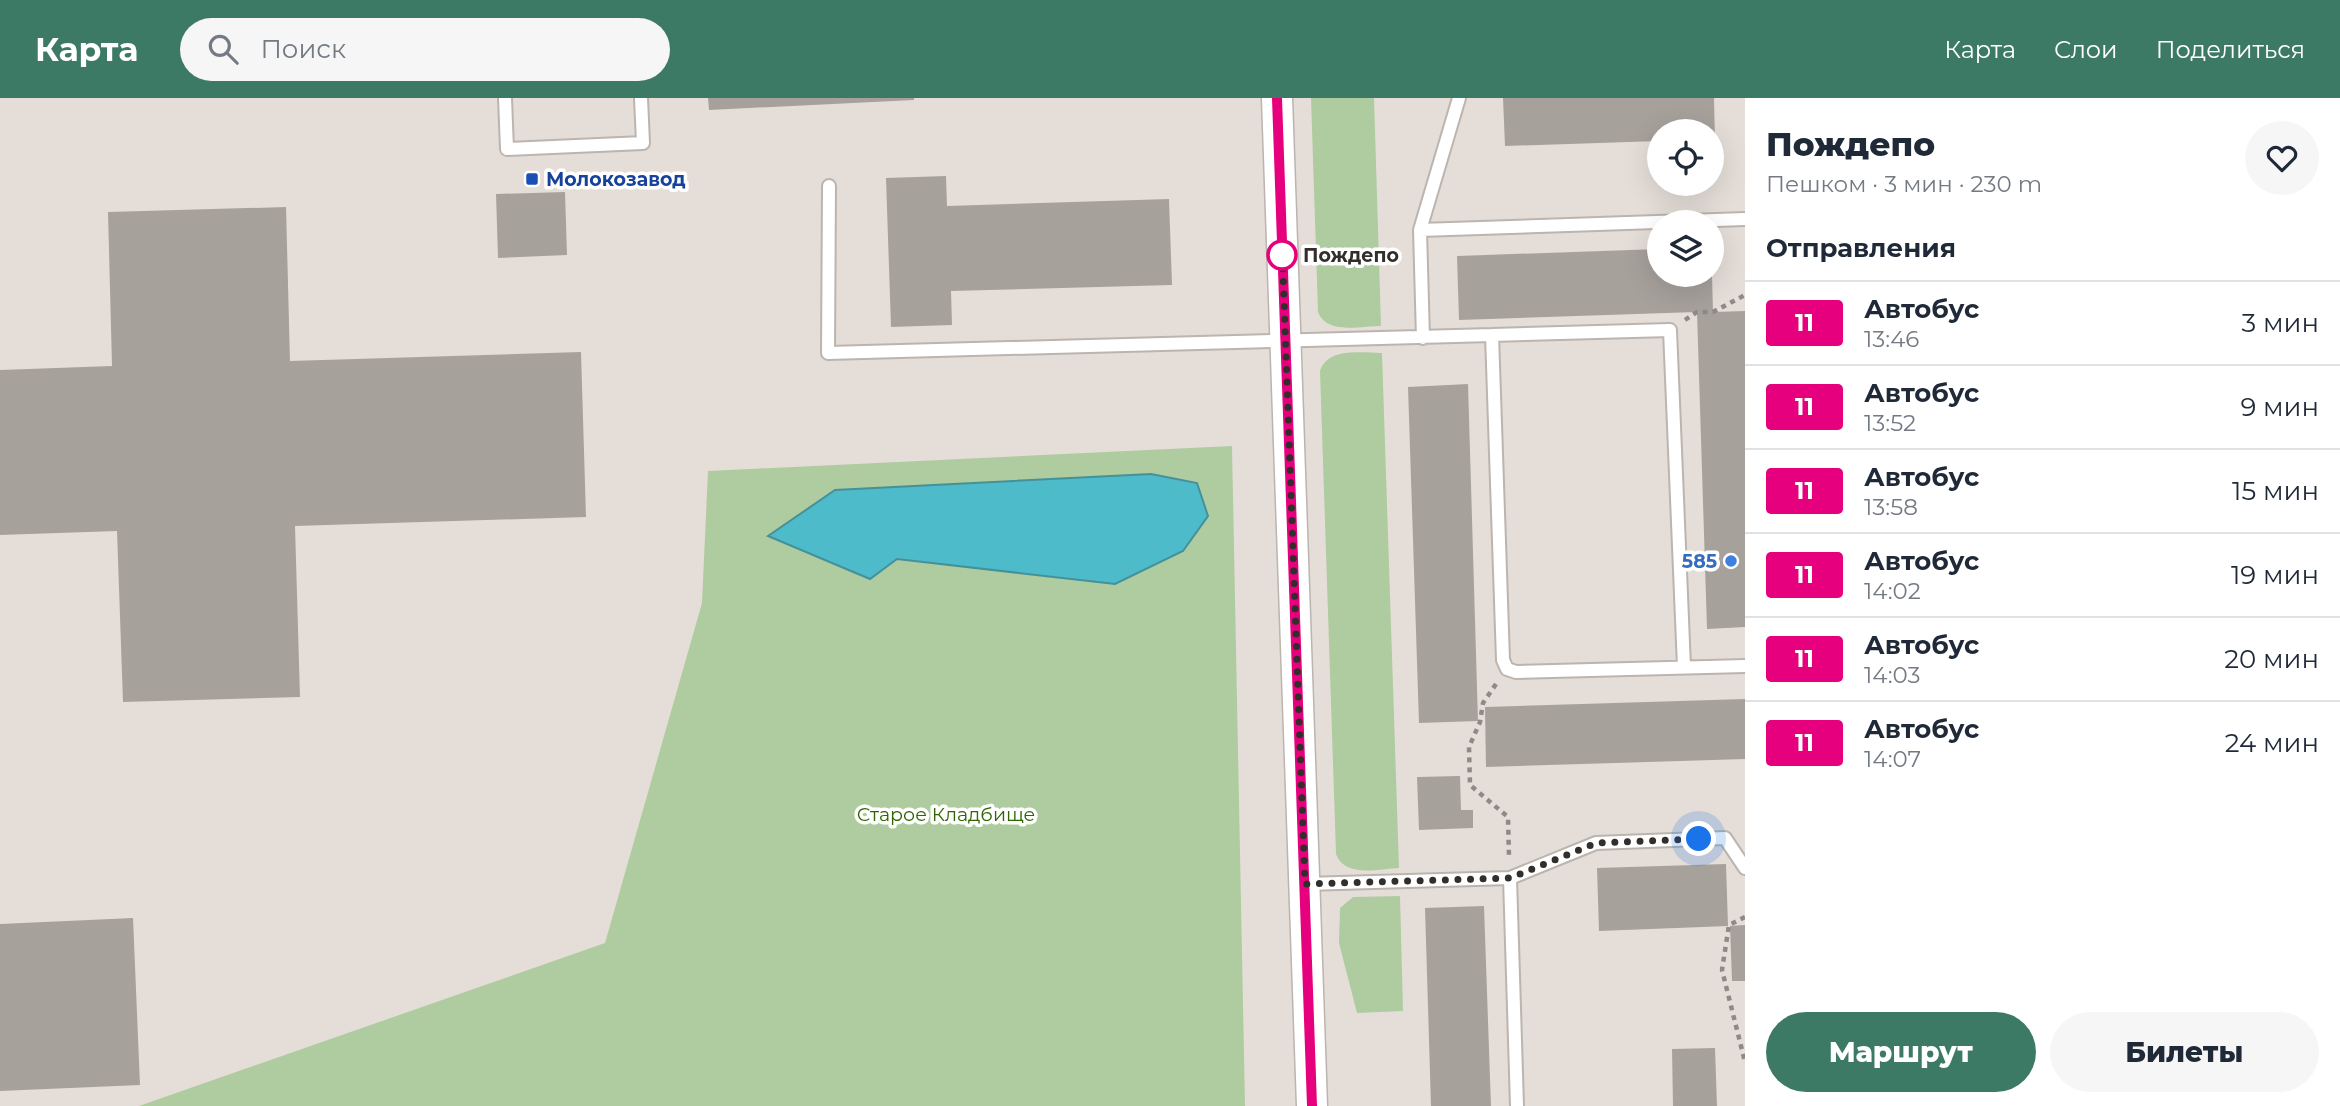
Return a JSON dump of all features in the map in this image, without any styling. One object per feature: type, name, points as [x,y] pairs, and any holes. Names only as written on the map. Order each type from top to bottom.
[{"type":"street","points":[[1277,98],[1312,1106]]},
{"type":"lane","points":[[505,98],[507,149],[643,143],[641,98]]},
{"type":"lane","points":[[1423,338],[1420,230],[1459,98]]},
{"type":"lane","points":[[829,186],[828,353],[1670,330],[1684,667]]},
{"type":"lane","points":[[1420,230],[1745,219]]},
{"type":"lane","points":[[1492,335],[1503,660],[1507,669],[1516,672],[1745,666]]},
{"type":"lane","points":[[1305,884],[1510,878],[1596,843],[1725,838],[1745,868]]},
{"type":"lane","points":[[1510,878],[1517,1106]]},
{"type":"path","points":[[1670,330],[1697,312],[1713,312],[1745,295]]},
{"type":"path","points":[[1507,669],[1483,703],[1480,722],[1469,747],[1470,785],[1508,817],[1510,878]]},
{"type":"path","points":[[1745,917],[1729,925],[1722,970],[1745,1062]]},
{"type":"green space","points":[[1311,98],[1374,98],[1381,326],[1337,327],[1322,319],[1318,312]]},
{"type":"green space","points":[[1355,352],[1382,353],[1399,868],[1363,870],[1340,862],[1336,854],[1320,371],[1324,363],[1338,355]]},
{"type":"green space","name":"Старое Кладбище","points":[[1232,446],[1245,1106],[139,1106],[605,943],[702,603],[708,471]]},
{"type":"green space","points":[[1400,896],[1403,1011],[1357,1013],[1339,943],[1340,908],[1353,897]]},
{"type":"water","points":[[1151,474],[1197,483],[1208,516],[1183,551],[1115,584],[897,559],[870,579],[768,536],[835,490]]},
{"type":"building","points":[[708,98],[914,98],[914,100],[709,110]]},
{"type":"building","points":[[1503,98],[1714,98],[1714,119],[1647,119],[1647,141],[1505,146]]},
{"type":"building","points":[[946,176],[947,206],[1169,199],[1172,285],[951,291],[952,325],[891,327],[886,178]]},
{"type":"building","points":[[565,192],[567,255],[498,258],[496,194]]},
{"type":"building","points":[[286,207],[290,361],[581,352],[586,517],[295,526],[300,697],[123,702],[117,531],[0,535],[0,370],[112,366],[108,212]]},
{"type":"building","points":[[1647,249],[1647,287],[1712,287],[1713,312],[1745,311],[1745,627],[1707,629],[1697,312],[1459,320],[1457,256]]},
{"type":"building","points":[[1468,384],[1478,721],[1419,723],[1408,387]]},
{"type":"building","points":[[1745,699],[1745,759],[1486,767],[1485,707]]},
{"type":"building","points":[[1460,776],[1461,810],[1473,810],[1473,828],[1419,830],[1417,777]]},
{"type":"building","points":[[1726,864],[1728,926],[1599,931],[1597,868]]},
{"type":"building","points":[[1484,906],[1491,1106],[1431,1106],[1425,908]]},
{"type":"building","points":[[133,918],[140,1085],[0,1091],[0,924]]},
{"type":"building","points":[[1745,925],[1745,981],[1732,981],[1730,926]]},
{"type":"building","points":[[1715,1048],[1717,1106],[1673,1106],[1672,1049]]},
{"type":"bus line","name":"11","points":[[1277,98],[1312,1106]]},
{"type":"place","name":"Молокозавод","points":[[532,179]]},
{"type":"place","name":"Пождепо","points":[[1282,255]]},
{"type":"place","name":"585","points":[[1731,561]]},
{"type":"route","points":[[1282,255],[1282,243],[1305,884],[1510,878],[1596,843],[1699,839]]}]
